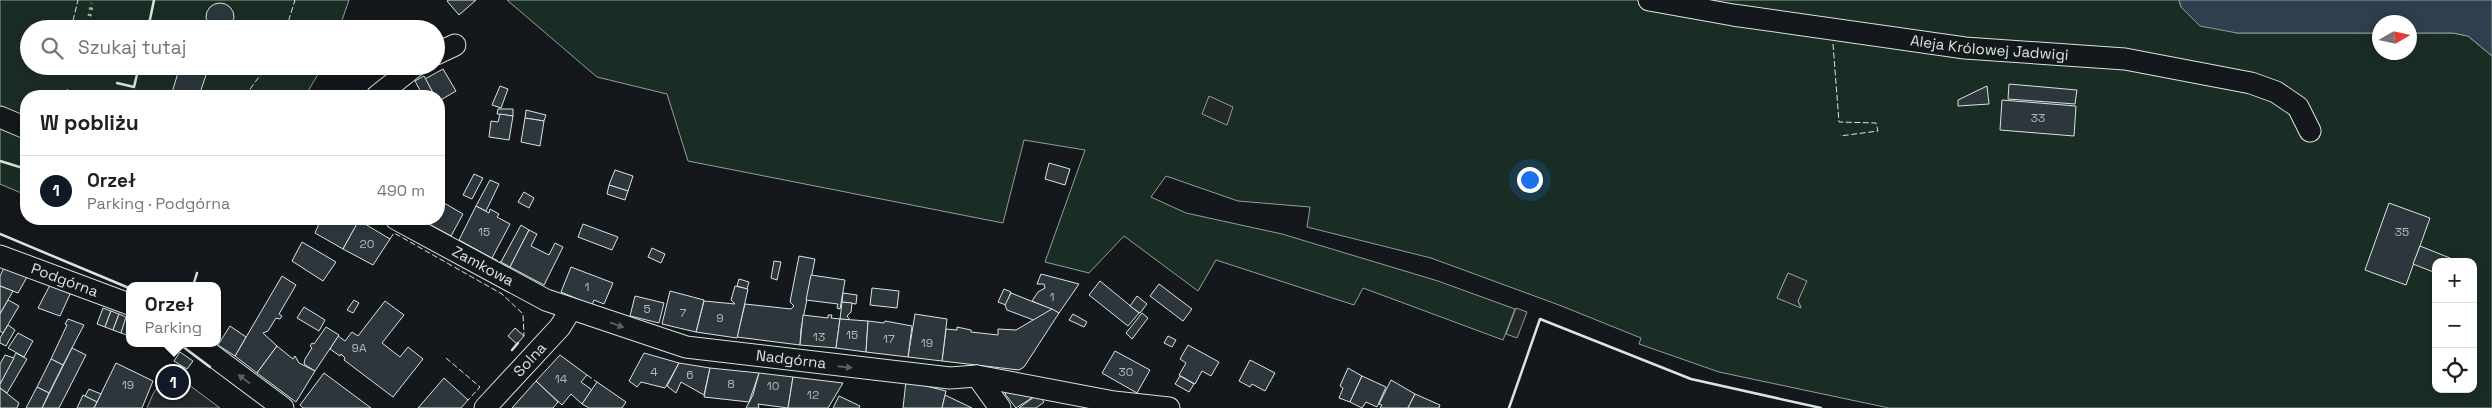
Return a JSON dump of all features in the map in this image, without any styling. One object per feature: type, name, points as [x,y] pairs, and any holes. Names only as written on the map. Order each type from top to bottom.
[{"type":"street","name":"Aleja Królowej Jadwigi","points":[[1649,0],[1733,15],[1965,48],[2125,58],[2251,83],[2276,92],[2298,107],[2310,130]]},
{"type":"street","points":[[385,90],[404,75]]},
{"type":"street","points":[[0,117],[20,125]]},
{"type":"street","name":"Zamkowa","points":[[407,225],[546,300],[571,309]]},
{"type":"street","name":"Podgórna","points":[[0,256],[126,303]]},
{"type":"street","name":"Nadgórna","points":[[571,309],[686,347],[950,378],[977,376],[1114,402],[1169,408]]},
{"type":"street","name":"Solna","points":[[486,408],[560,327],[571,309]]},
{"type":"street","points":[[201,347],[283,408]]},
{"type":"street","points":[[977,376],[1000,408]]},
{"type":"green space","points":[[0,0],[349,0],[342,20],[20,20],[20,75],[318,75],[309,90],[20,90],[20,192],[0,184]]},
{"type":"green space","points":[[507,0],[2179,0],[2181,7],[2237,33],[2372,33],[2372,60],[2417,60],[2417,33],[2453,33],[2468,36],[2492,56],[2492,408],[1889,408],[1719,372],[1639,344],[1641,338],[1559,305],[1431,258],[1307,227],[1310,207],[1238,201],[1166,176],[1151,197],[1186,213],[1282,234],[1438,281],[1515,309],[1503,340],[1363,288],[1354,305],[1216,260],[1198,291],[1124,236],[1089,273],[1045,262],[1085,150],[1024,140],[1003,223],[688,161],[667,94],[597,77]],"holes":[[[1788,273],[1806,281],[1798,301],[1801,307],[1777,298]]]},
{"type":"shaded area","points":[[1209,96],[1233,107],[1227,125],[1202,114]]},
{"type":"shaded area","points":[[1788,273],[1807,281],[1798,301],[1801,308],[1777,298]]},
{"type":"shaded area","points":[[1516,308],[1527,312],[1517,338],[1506,334]]},
{"type":"shaded area","points":[[169,370],[220,408],[147,408],[153,394]]},
{"type":"water","points":[[2179,0],[2492,0],[2492,56],[2468,36],[2453,33],[2417,33],[2417,15],[2372,15],[2372,33],[2237,33],[2200,26],[2181,7]]},
{"type":"building","points":[[476,0],[459,15],[447,1]]},
{"type":"building","points":[[215,4],[225,4],[233,12],[233,20],[207,20],[207,12]]},
{"type":"building","points":[[445,72],[456,91],[445,97],[445,90],[431,90],[425,79],[432,75],[445,75]]},
{"type":"building","points":[[177,75],[206,75],[201,90],[173,90]]},
{"type":"building","points":[[424,76],[431,90],[420,90],[415,81]]},
{"type":"building","points":[[2009,84],[2077,90],[2075,104],[2008,99]]},
{"type":"building","points":[[500,86],[508,89],[501,108],[492,105]]},
{"type":"building","points":[[1987,86],[1989,104],[1958,106],[1958,100]]},
{"type":"building","points":[[2002,100],[2076,106],[2074,136],[2000,130]]},
{"type":"building","points":[[498,109],[513,109],[513,116],[497,114]]},
{"type":"building","points":[[526,110],[546,115],[544,121],[525,118]]},
{"type":"building","points":[[500,114],[513,116],[509,140],[489,137],[491,121],[498,122]]},
{"type":"building","points":[[525,118],[544,121],[540,146],[521,142]]},
{"type":"building","points":[[1049,163],[1070,169],[1065,185],[1045,179]]},
{"type":"building","points":[[615,170],[633,176],[628,191],[609,185]]},
{"type":"building","points":[[474,174],[483,178],[472,199],[463,195]]},
{"type":"building","points":[[490,180],[499,184],[486,211],[476,206]]},
{"type":"building","points":[[609,185],[628,191],[625,200],[607,194]]},
{"type":"building","points":[[524,192],[534,198],[529,208],[518,202]]},
{"type":"building","points":[[2389,203],[2430,218],[2406,285],[2365,270]]},
{"type":"building","points":[[445,204],[463,214],[451,236],[431,225],[445,225]]},
{"type":"building","points":[[476,206],[489,213],[490,209],[499,214],[497,217],[510,224],[492,258],[459,240]]},
{"type":"building","points":[[583,224],[618,237],[612,250],[578,237]]},
{"type":"building","points":[[318,225],[356,225],[343,249],[315,233]]},
{"type":"building","points":[[356,225],[367,225],[390,239],[373,265],[343,249]]},
{"type":"building","points":[[521,225],[529,230],[510,267],[501,262]]},
{"type":"building","points":[[529,230],[537,234],[531,246],[549,255],[555,243],[563,247],[544,285],[510,267]]},
{"type":"building","points":[[302,242],[336,262],[323,281],[292,261]]},
{"type":"building","points":[[2420,246],[2450,258],[2432,258],[2432,271],[2413,264]]},
{"type":"building","points":[[652,248],[665,254],[661,263],[648,257]]},
{"type":"building","points":[[799,256],[815,259],[801,329],[800,345],[737,337],[745,304],[791,309],[794,306],[790,302]]},
{"type":"building","points":[[774,261],[781,262],[777,280],[771,278]]},
{"type":"building","points":[[571,267],[613,283],[604,304],[594,300],[592,305],[561,292]]},
{"type":"building","points":[[4,268],[27,277],[18,293],[0,286],[0,276]]},
{"type":"building","points":[[1041,274],[1079,284],[1059,313],[1032,301],[1038,292],[1045,288],[1044,284],[1037,284]]},
{"type":"building","points":[[811,275],[845,280],[840,309],[837,308],[838,304],[806,300]]},
{"type":"building","points":[[282,276],[296,285],[279,314],[282,316],[280,319],[276,318],[268,331],[263,333],[277,346],[257,373],[235,356]]},
{"type":"building","points":[[739,279],[749,282],[747,289],[737,286]]},
{"type":"building","points":[[1100,281],[1139,313],[1128,326],[1089,295]]},
{"type":"building","points":[[1159,284],[1192,309],[1183,321],[1150,296]]},
{"type":"building","points":[[50,285],[71,292],[60,316],[38,308]]},
{"type":"building","points":[[0,286],[13,291],[0,314]]},
{"type":"building","points":[[735,286],[748,289],[737,338],[696,332],[704,301],[735,304],[731,300]]},
{"type":"building","points":[[872,288],[899,291],[897,308],[870,305]]},
{"type":"building","points":[[1004,289],[1011,292],[1006,305],[998,302]]},
{"type":"building","points":[[670,291],[704,300],[696,332],[662,324]]},
{"type":"building","points":[[843,293],[857,295],[856,304],[842,302]]},
{"type":"building","points":[[1011,293],[1052,309],[1036,321],[1007,310],[1005,305]]},
{"type":"building","points":[[635,296],[664,303],[659,323],[630,316]]},
{"type":"building","points":[[1137,296],[1147,304],[1140,313],[1130,306]]},
{"type":"building","points":[[8,300],[19,306],[3,333],[0,331],[0,314]]},
{"type":"building","points":[[354,300],[359,303],[353,313],[347,310]]},
{"type":"building","points":[[385,301],[404,315],[382,343],[400,357],[408,347],[423,359],[393,397],[344,360],[345,358],[341,354],[340,356],[330,349],[338,336],[345,341],[352,332],[358,336]]},
{"type":"building","points":[[842,302],[852,303],[851,312],[847,316],[850,320],[840,319]]},
{"type":"building","points":[[304,307],[325,320],[319,331],[297,318]]},
{"type":"building","points":[[103,308],[111,311],[105,327],[97,324]]},
{"type":"building","points":[[1052,309],[1059,313],[1024,367],[1019,370],[942,361],[946,329],[957,330],[957,327],[971,330],[971,332],[998,335],[998,329],[1016,330]]},
{"type":"building","points":[[111,311],[119,314],[113,330],[105,327]]},
{"type":"building","points":[[1142,313],[1148,318],[1132,339],[1126,333]]},
{"type":"building","points":[[119,314],[126,317],[121,333],[113,330]]},
{"type":"building","points":[[915,314],[947,319],[942,361],[908,357]]},
{"type":"building","points":[[1073,314],[1087,322],[1084,327],[1069,320]]},
{"type":"building","points":[[803,315],[828,318],[828,315],[832,315],[831,318],[840,319],[836,348],[800,345]]},
{"type":"building","points":[[126,317],[126,335],[121,333]]},
{"type":"building","points":[[68,319],[84,325],[63,365],[51,359]]},
{"type":"building","points":[[840,319],[868,321],[866,352],[836,348]]},
{"type":"building","points":[[868,321],[884,323],[885,321],[912,326],[908,357],[866,352]]},
{"type":"building","points":[[8,325],[15,330],[6,346],[0,343],[0,338]]},
{"type":"building","points":[[230,326],[246,337],[235,356],[221,347],[221,340]]},
{"type":"building","points":[[326,327],[339,335],[315,371],[304,364],[305,359],[312,348],[310,346],[312,343],[314,344]]},
{"type":"building","points":[[515,328],[524,336],[517,344],[508,336]]},
{"type":"building","points":[[18,333],[33,341],[24,357],[8,348]]},
{"type":"building","points":[[1168,336],[1176,340],[1172,347],[1164,343]]},
{"type":"building","points":[[1188,345],[1219,362],[1211,376],[1202,371],[1195,384],[1179,375],[1186,363],[1180,359]]},
{"type":"building","points":[[277,346],[293,359],[295,356],[299,363],[315,371],[296,402],[257,373]]},
{"type":"building","points":[[72,348],[86,355],[59,408],[42,408]]},
{"type":"building","points":[[1115,351],[1150,370],[1137,393],[1102,373]]},
{"type":"building","points":[[180,352],[193,361],[187,369],[174,361]]},
{"type":"building","points":[[16,353],[27,359],[7,393],[0,388],[0,384]]},
{"type":"building","points":[[644,353],[679,363],[665,388],[641,382],[637,387],[629,381]]},
{"type":"building","points":[[5,355],[14,358],[0,384],[0,364]]},
{"type":"building","points":[[560,355],[587,375],[581,382],[592,390],[582,404],[571,394],[562,405],[536,381]]},
{"type":"building","points":[[51,359],[63,365],[49,393],[37,387]]},
{"type":"building","points":[[1250,360],[1275,373],[1265,391],[1252,384],[1250,387],[1239,381]]},
{"type":"building","points":[[116,363],[153,381],[142,408],[94,408]]},
{"type":"building","points":[[679,363],[710,368],[704,395],[681,382],[676,393],[667,386]]},
{"type":"building","points":[[710,368],[759,373],[749,402],[704,397]]},
{"type":"building","points":[[1348,368],[1362,376],[1350,402],[1339,398],[1343,388],[1340,386]]},
{"type":"building","points":[[324,373],[371,408],[303,408],[300,405]]},
{"type":"building","points":[[759,373],[793,377],[788,408],[758,404],[759,408],[746,408],[753,395]]},
{"type":"building","points":[[1180,376],[1194,384],[1189,392],[1175,384]]},
{"type":"building","points":[[1362,376],[1386,387],[1377,407],[1366,402],[1362,408],[1350,402]]},
{"type":"building","points":[[793,377],[843,383],[828,408],[788,408]]},
{"type":"building","points":[[444,378],[468,400],[461,408],[418,408]]},
{"type":"building","points":[[1391,380],[1415,394],[1408,408],[1380,408],[1382,405],[1379,404]]},
{"type":"building","points":[[536,381],[558,402],[553,408],[512,408]]},
{"type":"building","points":[[906,381],[946,391],[942,408],[903,408]]},
{"type":"building","points":[[597,382],[626,402],[622,408],[589,408],[582,404]]},
{"type":"building","points":[[37,387],[49,393],[42,408],[26,408]]},
{"type":"building","points":[[0,388],[19,403],[17,408],[0,408]]},
{"type":"building","points":[[1010,388],[1038,394],[1016,408],[1005,394]]},
{"type":"building","points":[[89,389],[101,394],[97,402],[85,396]]},
{"type":"building","points":[[1038,394],[1044,402],[1036,408],[1019,408]]},
{"type":"building","points":[[1415,394],[1440,405],[1439,408],[1408,408]]},
{"type":"building","points":[[83,395],[97,402],[94,408],[77,408]]},
{"type":"building","points":[[945,395],[972,408],[942,408]]},
{"type":"building","points":[[839,396],[860,406],[859,408],[833,408]]},
{"type":"hedge","points":[[89,20],[92,3]]},
{"type":"fence","points":[[73,20],[78,0]]},
{"type":"fence","points":[[289,20],[295,0]]},
{"type":"fence","points":[[1833,44],[1839,122],[1876,123],[1878,131],[1840,136]]},
{"type":"fence","points":[[249,90],[260,75]]},
{"type":"fence","points":[[390,239],[394,233],[502,294],[523,314],[524,336]]},
{"type":"fence","points":[[492,258],[501,262]]},
{"type":"fence","points":[[446,358],[480,387],[468,400]]},
{"type":"fence","points":[[587,375],[597,382]]},
{"type":"wall","points":[[150,20],[154,0]]},
{"type":"wall","points":[[117,83],[134,87],[137,75]]},
{"type":"wall","points":[[0,161],[20,167]]},
{"type":"wall","points":[[0,234],[126,287]]},
{"type":"wall","points":[[194,282],[197,273]]},
{"type":"wall","points":[[1509,408],[1540,319],[1691,379],[1821,408]]},
{"type":"wall","points":[[512,350],[518,343]]},
{"type":"wall","points":[[183,347],[210,367]]},
{"type":"place","name":"Orzeł","points":[[173,382]]}]
